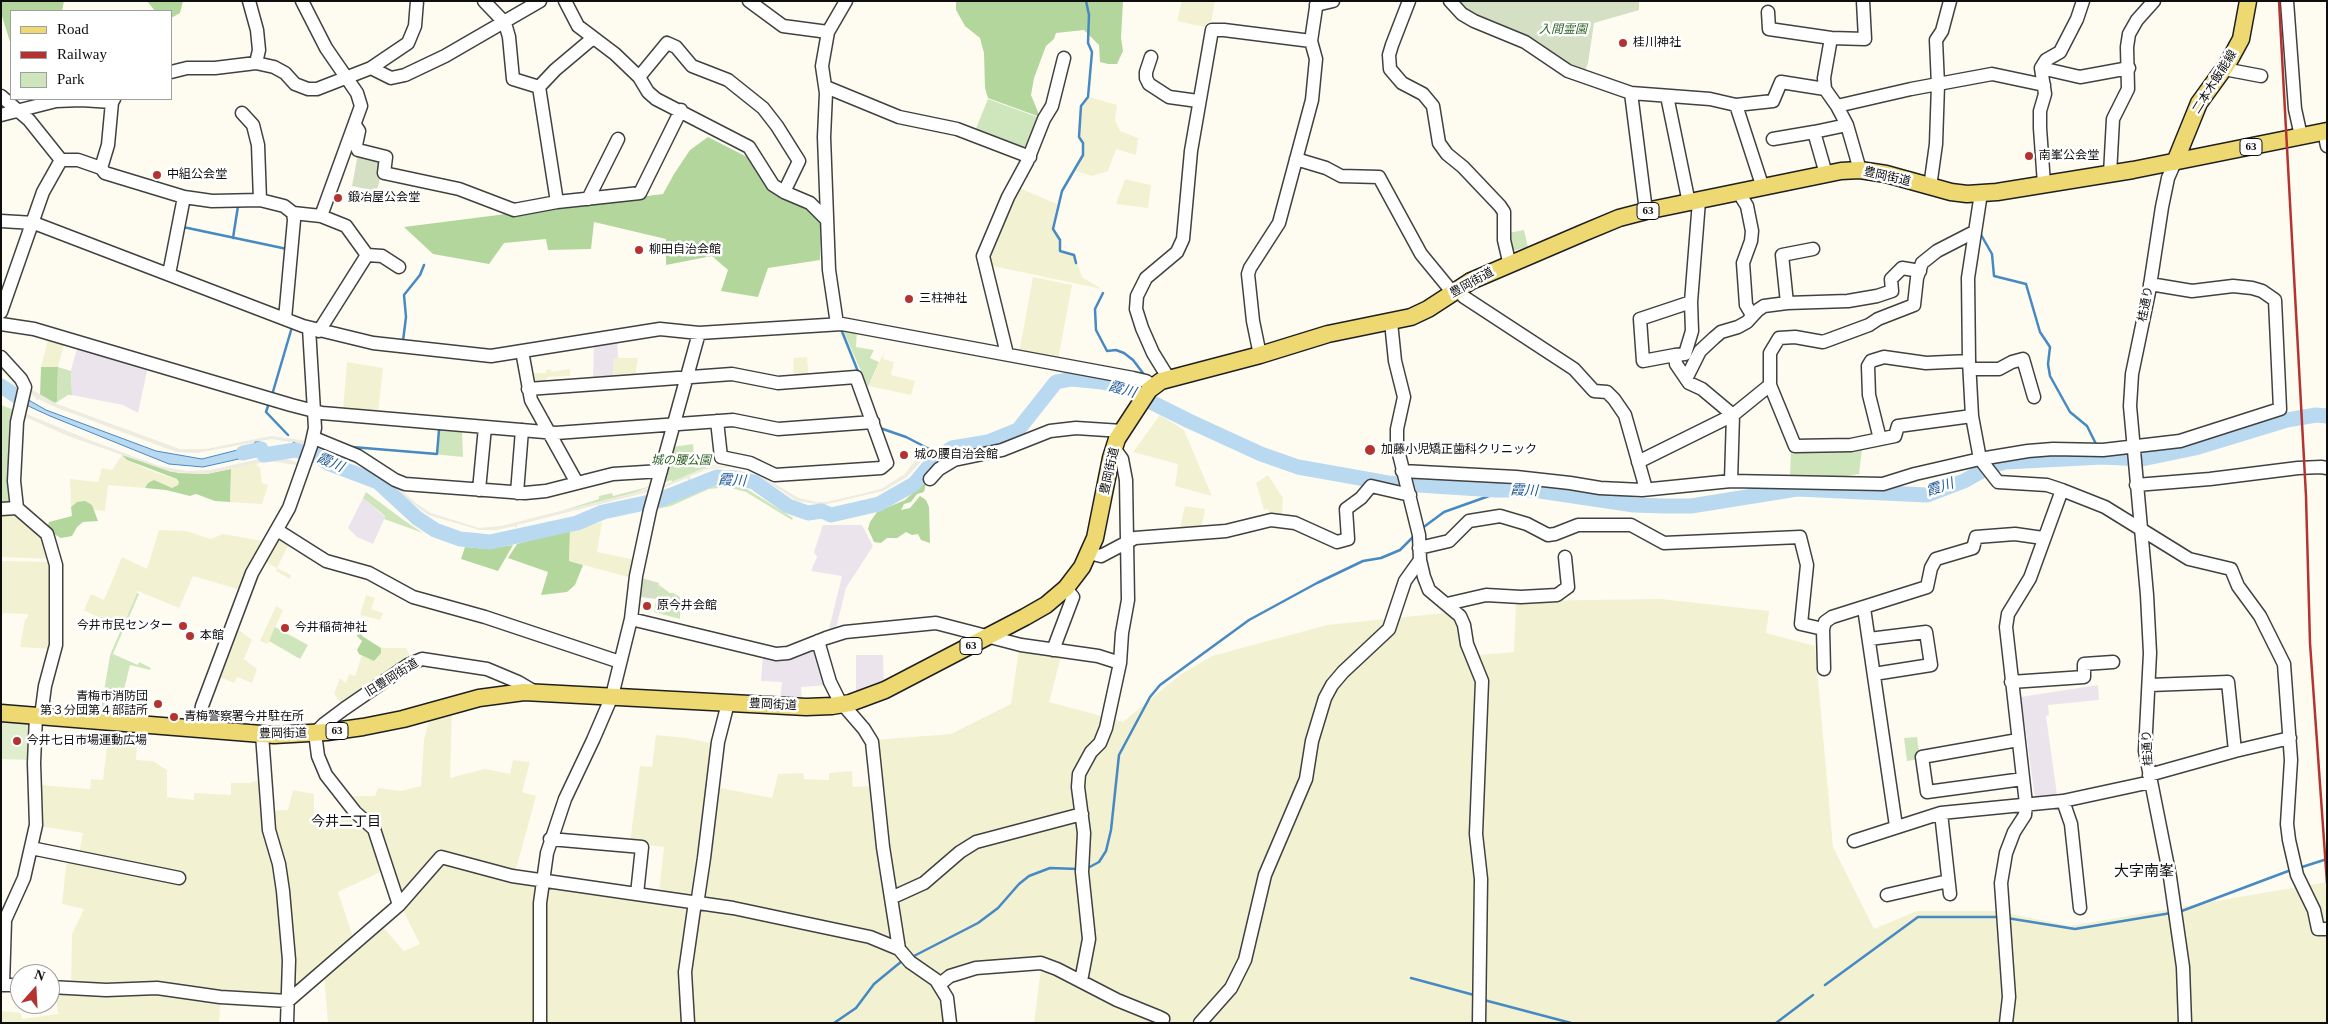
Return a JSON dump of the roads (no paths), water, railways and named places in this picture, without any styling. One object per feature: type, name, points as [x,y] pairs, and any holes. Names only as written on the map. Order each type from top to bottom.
[{"type":"main road","name":"二本木飯能線","points":[[2175,162],[2199,103],[2224,69],[2241,38],[2248,1]]},
{"type":"main road","name":"豊岡街道","points":[[1,713],[262,734],[315,733],[390,722],[485,697],[534,692],[814,707],[844,704],[885,690],[988,637],[1040,609],[1066,588],[1079,572],[1089,553],[1097,531],[1114,448],[1122,431],[1147,394],[1169,379],[1260,355],[1328,334],[1391,322],[1428,309],[1471,281],[1511,263],[1619,218],[1646,211],[1826,174],[1860,170],[1886,174],[1951,192],[1981,193],[2110,174],[2301,136],[2326,136]]},
{"type":"street","points":[[248,1],[257,30],[259,50],[256,63]]},
{"type":"street","points":[[302,1],[326,48],[357,93],[361,106],[321,216]]},
{"type":"street","points":[[172,72],[187,68],[215,68],[256,63],[274,67],[285,73],[296,84],[308,89],[318,89],[371,68],[408,43],[415,26],[417,1]]},
{"type":"street","points":[[484,1],[505,23],[509,37],[513,79],[539,87]]},
{"type":"street","points":[[371,68],[391,78],[405,74],[445,56],[496,26],[505,23],[540,1]]},
{"type":"street","points":[[565,1],[578,26],[615,54],[638,77],[648,92],[656,99],[681,110],[749,147],[773,185],[810,203],[828,220]]},
{"type":"street","points":[[749,1],[783,26],[809,31],[828,32]]},
{"type":"street","points":[[837,324],[829,270],[824,137],[826,87],[822,78],[822,66],[828,32],[846,1]]},
{"type":"street","points":[[1260,355],[1249,292],[1248,274],[1257,256],[1275,231],[1296,159],[1315,81],[1316,59],[1311,41],[1316,3],[1333,1]]},
{"type":"street","points":[[1409,1],[1391,50],[1390,69],[1402,83],[1423,94],[1433,106],[1439,143],[1447,154],[1463,168],[1504,212],[1504,240],[1511,263]]},
{"type":"street","points":[[1450,1],[1462,14],[1474,21],[1525,42],[1568,71],[1631,93],[1710,99],[1736,105],[1773,101],[1782,82],[1825,89]]},
{"type":"street","points":[[1768,12],[1769,29],[1831,38],[1865,39],[1863,1]]},
{"type":"street","points":[[1930,187],[1936,144],[1938,85],[1936,40],[1942,30],[1950,1]]},
{"type":"street","points":[[2044,184],[2040,128],[2040,111],[2045,94],[2042,68],[2046,60],[2060,52],[2077,19],[2083,1]]},
{"type":"street","points":[[2110,174],[2114,119],[2128,89],[2127,47],[2129,34],[2137,20],[2154,1]]},
{"type":"street","points":[[2287,1],[2295,109],[2301,136]]},
{"type":"street","points":[[1169,379],[1146,337],[1136,309],[1137,296],[1146,278],[1176,252],[1183,239],[1191,151],[1198,101],[1212,30],[1311,41]]},
{"type":"street","points":[[539,87],[593,38]]},
{"type":"street","points":[[1831,38],[1824,78],[1825,89],[1847,125],[1860,170]]},
{"type":"street","points":[[638,77],[667,44],[676,46],[692,66],[728,80],[763,108],[799,161],[784,192]]},
{"type":"street","points":[[1007,354],[983,256],[1008,197],[1030,157],[1044,120],[1052,106],[1064,58]]},
{"type":"street","points":[[1151,58],[1146,72],[1149,84],[1169,97],[1198,101]]},
{"type":"street","points":[[2042,68],[2080,77],[2129,68]]},
{"type":"street","points":[[2224,69],[2261,76]]},
{"type":"street","points":[[1837,106],[1992,74],[2044,85]]},
{"type":"street","points":[[539,87],[557,202]]},
{"type":"street","points":[[826,87],[899,118],[957,129],[1030,157]]},
{"type":"street","points":[[1631,93],[1646,211]]},
{"type":"street","points":[[1,96],[42,134],[61,160]]},
{"type":"street","points":[[1667,96],[1694,202],[1692,331],[1685,354],[1643,360],[1640,318],[1691,302]]},
{"type":"street","points":[[1,115],[56,101],[113,100],[109,138],[101,168]]},
{"type":"street","points":[[1736,105],[1763,188]]},
{"type":"street","points":[[355,126],[359,131],[356,145],[358,150],[386,157],[384,173],[459,189],[514,210],[557,202],[640,193],[681,110]]},
{"type":"street","points":[[242,113],[254,125],[258,145],[260,200]]},
{"type":"street","points":[[1773,139],[1847,125]]},
{"type":"street","points":[[1814,132],[1826,174]]},
{"type":"street","points":[[588,199],[618,139]]},
{"type":"street","points":[[1296,159],[1326,168],[1341,176],[1379,177],[1421,254],[1455,292],[1574,369],[1594,391],[1607,392],[1625,415],[1646,490]]},
{"type":"street","points":[[61,160],[78,160],[101,168],[105,172],[184,197],[212,201],[260,200],[284,206],[292,213],[294,220],[285,319]]},
{"type":"street","points":[[1,312],[34,223],[43,192],[61,160]]},
{"type":"street","name":"桂通り","points":[[2175,162],[2168,178],[2131,382],[2130,406],[2147,595],[2150,685],[2145,745],[2150,779],[2162,828],[2176,913],[2183,967],[2185,1023]]},
{"type":"street","points":[[1739,193],[1747,206],[1752,231],[1751,241],[1743,263],[1746,305],[1752,315]]},
{"type":"street","points":[[1981,193],[1968,278],[1969,365],[1972,416],[1980,459],[1998,482],[2048,486],[2062,490],[2105,507],[2189,560],[2232,569],[2238,586],[2260,616],[2284,664],[2291,760],[2287,824],[2289,840],[2297,875],[2314,910],[2318,929],[2327,929]]},
{"type":"street","points":[[169,274],[184,197]]},
{"type":"street","points":[[292,213],[321,216],[346,226],[367,254],[382,256],[400,267]]},
{"type":"street","points":[[1,221],[34,223],[285,319],[314,329],[366,342],[483,356],[660,330],[699,333],[837,324],[860,326],[1146,381],[1147,394]]},
{"type":"street","points":[[1972,416],[1898,426],[1895,436],[1840,446],[1795,446],[1770,385],[1770,353],[1779,338],[1795,337],[1807,341],[1823,342],[1914,306],[1922,263],[1936,251],[1974,232]]},
{"type":"street","points":[[1787,303],[1782,255],[1813,249]]},
{"type":"street","points":[[198,730],[201,708],[252,573],[291,504],[313,442],[314,329],[367,254]]},
{"type":"street","points":[[1686,379],[1700,351],[1721,332],[1738,327],[1764,306],[1787,303],[1848,301],[1878,296],[1892,291],[1891,279],[1902,268],[1920,271]]},
{"type":"street","points":[[1089,553],[1100,556],[1135,538],[1226,531],[1271,520],[1295,523],[1338,542],[1348,539],[1346,509],[1362,498],[1371,486],[1516,477],[1600,488],[1646,490],[1731,481],[1884,484],[1980,459],[2053,449],[2098,450],[2180,441],[2280,409],[2275,300],[2262,291],[2252,288],[2233,286],[2192,291],[2150,284]]},
{"type":"street","points":[[1391,322],[1395,361],[1404,397],[1397,429],[1397,446],[1429,590],[1460,616],[1464,625],[1467,644],[1482,681],[1476,834],[1481,879],[1479,1023]]},
{"type":"street","points":[[1,324],[54,335],[314,412],[548,432],[738,420],[762,427],[778,429],[873,422]]},
{"type":"street","points":[[540,1023],[542,881],[550,839],[564,799],[612,696],[631,619],[636,576],[650,510],[699,333]]},
{"type":"street","points":[[522,351],[531,400],[577,483]]},
{"type":"street","points":[[1675,355],[1676,364],[1689,384],[1702,389],[1733,415]]},
{"type":"street","points":[[1,357],[22,379],[25,390],[19,408],[14,481],[17,508],[47,534],[56,565],[56,645],[39,716],[34,763],[36,824],[24,878],[5,920],[2,985]]},
{"type":"street","points":[[1880,439],[1869,395],[1868,366],[1871,360],[1884,357],[1926,363],[1969,365],[1999,369],[2012,362],[2023,360],[2034,397]]},
{"type":"street","points":[[528,389],[737,374],[778,383],[856,378],[887,458],[886,465],[883,467],[778,475],[744,461],[721,457],[717,421]]},
{"type":"street","points":[[1638,462],[1733,415],[1770,385]]},
{"type":"street","points":[[1731,481],[1733,415]]},
{"type":"street","points":[[479,490],[485,427]]},
{"type":"street","points":[[930,480],[944,465],[960,457],[997,451],[1050,431],[1076,428],[1122,431]]},
{"type":"street","points":[[517,493],[522,430]]},
{"type":"street","points":[[313,442],[358,456],[402,483],[479,490],[517,493],[546,491],[612,474],[661,471]]},
{"type":"street","points":[[1081,981],[1089,940],[1082,870],[1084,833],[1078,774],[1103,735],[1114,696],[1128,600],[1126,480],[1122,459],[1114,448]]},
{"type":"street","points":[[2136,484],[2210,479],[2321,466],[2327,468]]},
{"type":"street","points":[[2006,1023],[2009,997],[2001,883],[2006,854],[2014,832],[2025,815],[2026,804],[2006,642],[2008,614],[2030,578],[2062,490]]},
{"type":"street","points":[[1,509],[17,508]]},
{"type":"street","points":[[1419,542],[1449,541],[1469,521],[1500,516],[1527,524],[1548,535],[1578,525],[1631,525],[1664,543],[1800,537],[1807,565],[1801,624],[1823,628]]},
{"type":"street","points":[[277,530],[326,561],[369,573],[414,597],[485,617],[620,662]]},
{"type":"street","points":[[1824,669],[1823,628],[1825,622],[1832,617],[1927,587],[1931,568],[1936,559],[1973,548],[1976,537],[2015,534],[2044,538]]},
{"type":"street","points":[[1200,1023],[1231,988],[1245,960],[1265,876],[1306,779],[1312,741],[1325,698],[1332,684],[1343,672],[1389,629],[1419,542]]},
{"type":"street","points":[[1447,604],[1486,595],[1521,597],[1557,595],[1568,587],[1565,557]]},
{"type":"street","points":[[1053,650],[1073,597],[1066,588]]},
{"type":"street","points":[[1864,608],[1896,826]]},
{"type":"street","points":[[631,619],[772,654],[788,653],[845,632],[928,623],[942,624],[1021,645],[1098,656],[1120,663]]},
{"type":"street","points":[[1869,639],[1926,632],[1931,665],[1874,674]]},
{"type":"street","points":[[818,641],[828,678],[844,704],[872,742],[883,847],[899,949]]},
{"type":"street","name":"旧豊岡街道","points":[[315,733],[324,724],[418,659],[437,660],[487,669],[518,682],[534,692]]},
{"type":"street","points":[[2011,682],[2084,677],[2084,664],[2113,662]]},
{"type":"street","points":[[2150,685],[2228,682],[2235,751]]},
{"type":"street","points":[[688,1023],[685,972],[704,858],[718,742],[728,703]]},
{"type":"street","points":[[315,733],[318,756],[326,775],[355,812],[374,829],[399,905]]},
{"type":"street","points":[[262,734],[269,830],[279,864],[289,960],[287,1023]]},
{"type":"street","points":[[1854,841],[1896,826],[1940,814],[2026,804],[2063,802],[2150,779],[2235,751],[2290,738]]},
{"type":"street","points":[[2018,740],[1922,756],[1923,765],[1927,792],[2023,779]]},
{"type":"street","points":[[2063,802],[2071,824],[2080,908]]},
{"type":"street","points":[[891,898],[924,883],[960,852],[976,842],[1082,814]]},
{"type":"street","points":[[1887,895],[1949,888],[1940,814]]},
{"type":"street","points":[[550,839],[642,847],[637,894]]},
{"type":"street","points":[[31,848],[179,878]]},
{"type":"street","points":[[60,988],[106,990],[157,988],[220,996],[288,1001],[399,905],[441,857],[501,874],[771,915],[860,934],[899,949],[910,962],[929,973],[940,984],[949,1005],[950,1023]]},
{"type":"street","points":[[940,984],[950,976],[976,968],[1034,963],[1057,969],[1117,1000],[1160,1017],[1163,1019],[1162,1023]]},
{"type":"water","points":[[5,389],[11,390],[46,410],[156,451],[202,459],[253,446],[255,442],[260,442],[262,456],[252,456],[203,467],[169,464],[50,416],[24,404],[6,392]]},
{"type":"waterway","points":[[1076,263],[1074,255],[1060,251],[1060,240],[1053,229],[1062,191],[1083,155],[1083,143],[1079,137],[1081,106],[1088,97],[1092,52],[1088,43],[1089,15],[1086,1]]},
{"type":"waterway","points":[[233,238],[238,206]]},
{"type":"waterway","points":[[183,227],[287,249]]},
{"type":"waterway","points":[[1980,233],[1992,254],[1994,276],[2026,284],[2040,332],[2050,347],[2048,364],[2050,376],[2070,412],[2087,426],[2097,446]]},
{"type":"waterway","points":[[403,341],[406,317],[404,295],[420,275],[424,265]]},
{"type":"waterway","points":[[1103,293],[1095,309],[1096,330],[1107,351],[1116,350],[1124,353],[1133,360],[1146,377]]},
{"type":"waterway","points":[[272,395],[292,327]]},
{"type":"waterway","points":[[841,329],[859,374]]},
{"type":"waterway","name":"霞川","points":[[243,453],[261,449],[264,455],[295,450],[315,455],[330,464],[378,482],[417,518],[435,530],[460,539],[490,542],[577,523],[603,512],[659,500],[717,477],[736,478],[754,482],[788,506],[808,513],[822,511],[831,515],[879,504],[914,484],[936,458],[952,448],[988,442],[1018,430],[1056,382],[1072,379],[1102,382],[1131,389],[1141,397],[1189,421],[1261,454],[1298,467],[1388,483],[1495,490],[1533,490],[1634,505],[1664,506],[1691,506],[1797,489],[1927,495],[1964,481],[1991,466],[2006,462],[2102,457],[2142,459],[2195,448],[2287,420],[2316,415],[2327,416]]},
{"type":"waterway","name":"霞川","points":[[1,386],[21,399]]},
{"type":"waterway","name":"霞川","points":[[1,394],[5,389]]},
{"type":"waterway","points":[[269,403],[266,412],[288,435]]},
{"type":"waterway","points":[[880,428],[906,437],[941,455]]},
{"type":"waterway","points":[[352,447],[437,454],[439,430]]},
{"type":"waterway","name":"霞川","points":[[294,443],[300,451]]},
{"type":"waterway","points":[[1421,529],[1444,512],[1489,496],[1495,490]]},
{"type":"waterway","points":[[1086,869],[1099,862],[1106,851],[1111,830],[1119,755],[1150,697],[1160,685],[1249,620],[1317,583],[1363,561],[1381,558],[1400,550],[1414,536]]},
{"type":"waterway","points":[[2299,868],[2327,859]]},
{"type":"waterway","points":[[912,957],[978,923],[998,908],[1019,884],[1029,876],[1050,868],[1078,869]]},
{"type":"waterway","points":[[2179,912],[2291,870]]},
{"type":"waterway","points":[[2007,918],[2075,929],[2171,913]]},
{"type":"waterway","points":[[1825,985],[1918,917],[1997,917]]},
{"type":"waterway","points":[[834,1023],[856,1008],[874,984],[902,961]]},
{"type":"waterway","points":[[1411,978],[1474,995]]},
{"type":"waterway","points":[[1776,1023],[1813,995]]},
{"type":"waterway","points":[[1484,1000],[1571,1023]]},
{"type":"railway","points":[[2279,1],[2306,496],[2310,643],[2327,883]]},
{"type":"place","name":"桂川神社","points":[[1623,43]]},
{"type":"place","name":"南峯公会堂","points":[[2029,156]]},
{"type":"place","name":"中組公会堂","points":[[157,175]]},
{"type":"place","name":"鍛冶屋公会堂","points":[[338,198]]},
{"type":"place","name":"柳田自治会館","points":[[639,250]]},
{"type":"place","name":"三柱神社","points":[[909,299]]},
{"type":"place","name":"加藤小児矯正歯科クリニック","points":[[1370,450]]},
{"type":"place","name":"城の腰自治会館","points":[[904,455]]},
{"type":"place","name":"原今井会館","points":[[647,606]]},
{"type":"place","name":"今井市民センター","points":[[183,626]]},
{"type":"place","name":"今井稲荷神社","points":[[285,628]]},
{"type":"place","name":"本館","points":[[190,636]]},
{"type":"place","name":"青梅市消防団 第３分団第４部詰所","points":[[158,704]]},
{"type":"place","name":"青梅警察署今井駐在所","points":[[174,717]]},
{"type":"place","name":"今井七日市場運動広場","points":[[17,741]]},
{"type":"district","name":"今井二丁目","points":[[346,822]]},
{"type":"district","name":"大字南峯","points":[[2144,872]]},
{"type":"park label","name":"入間霊園","points":[[1563,30]]},
{"type":"park label","name":"城の腰公園","points":[[681,461]]}]
